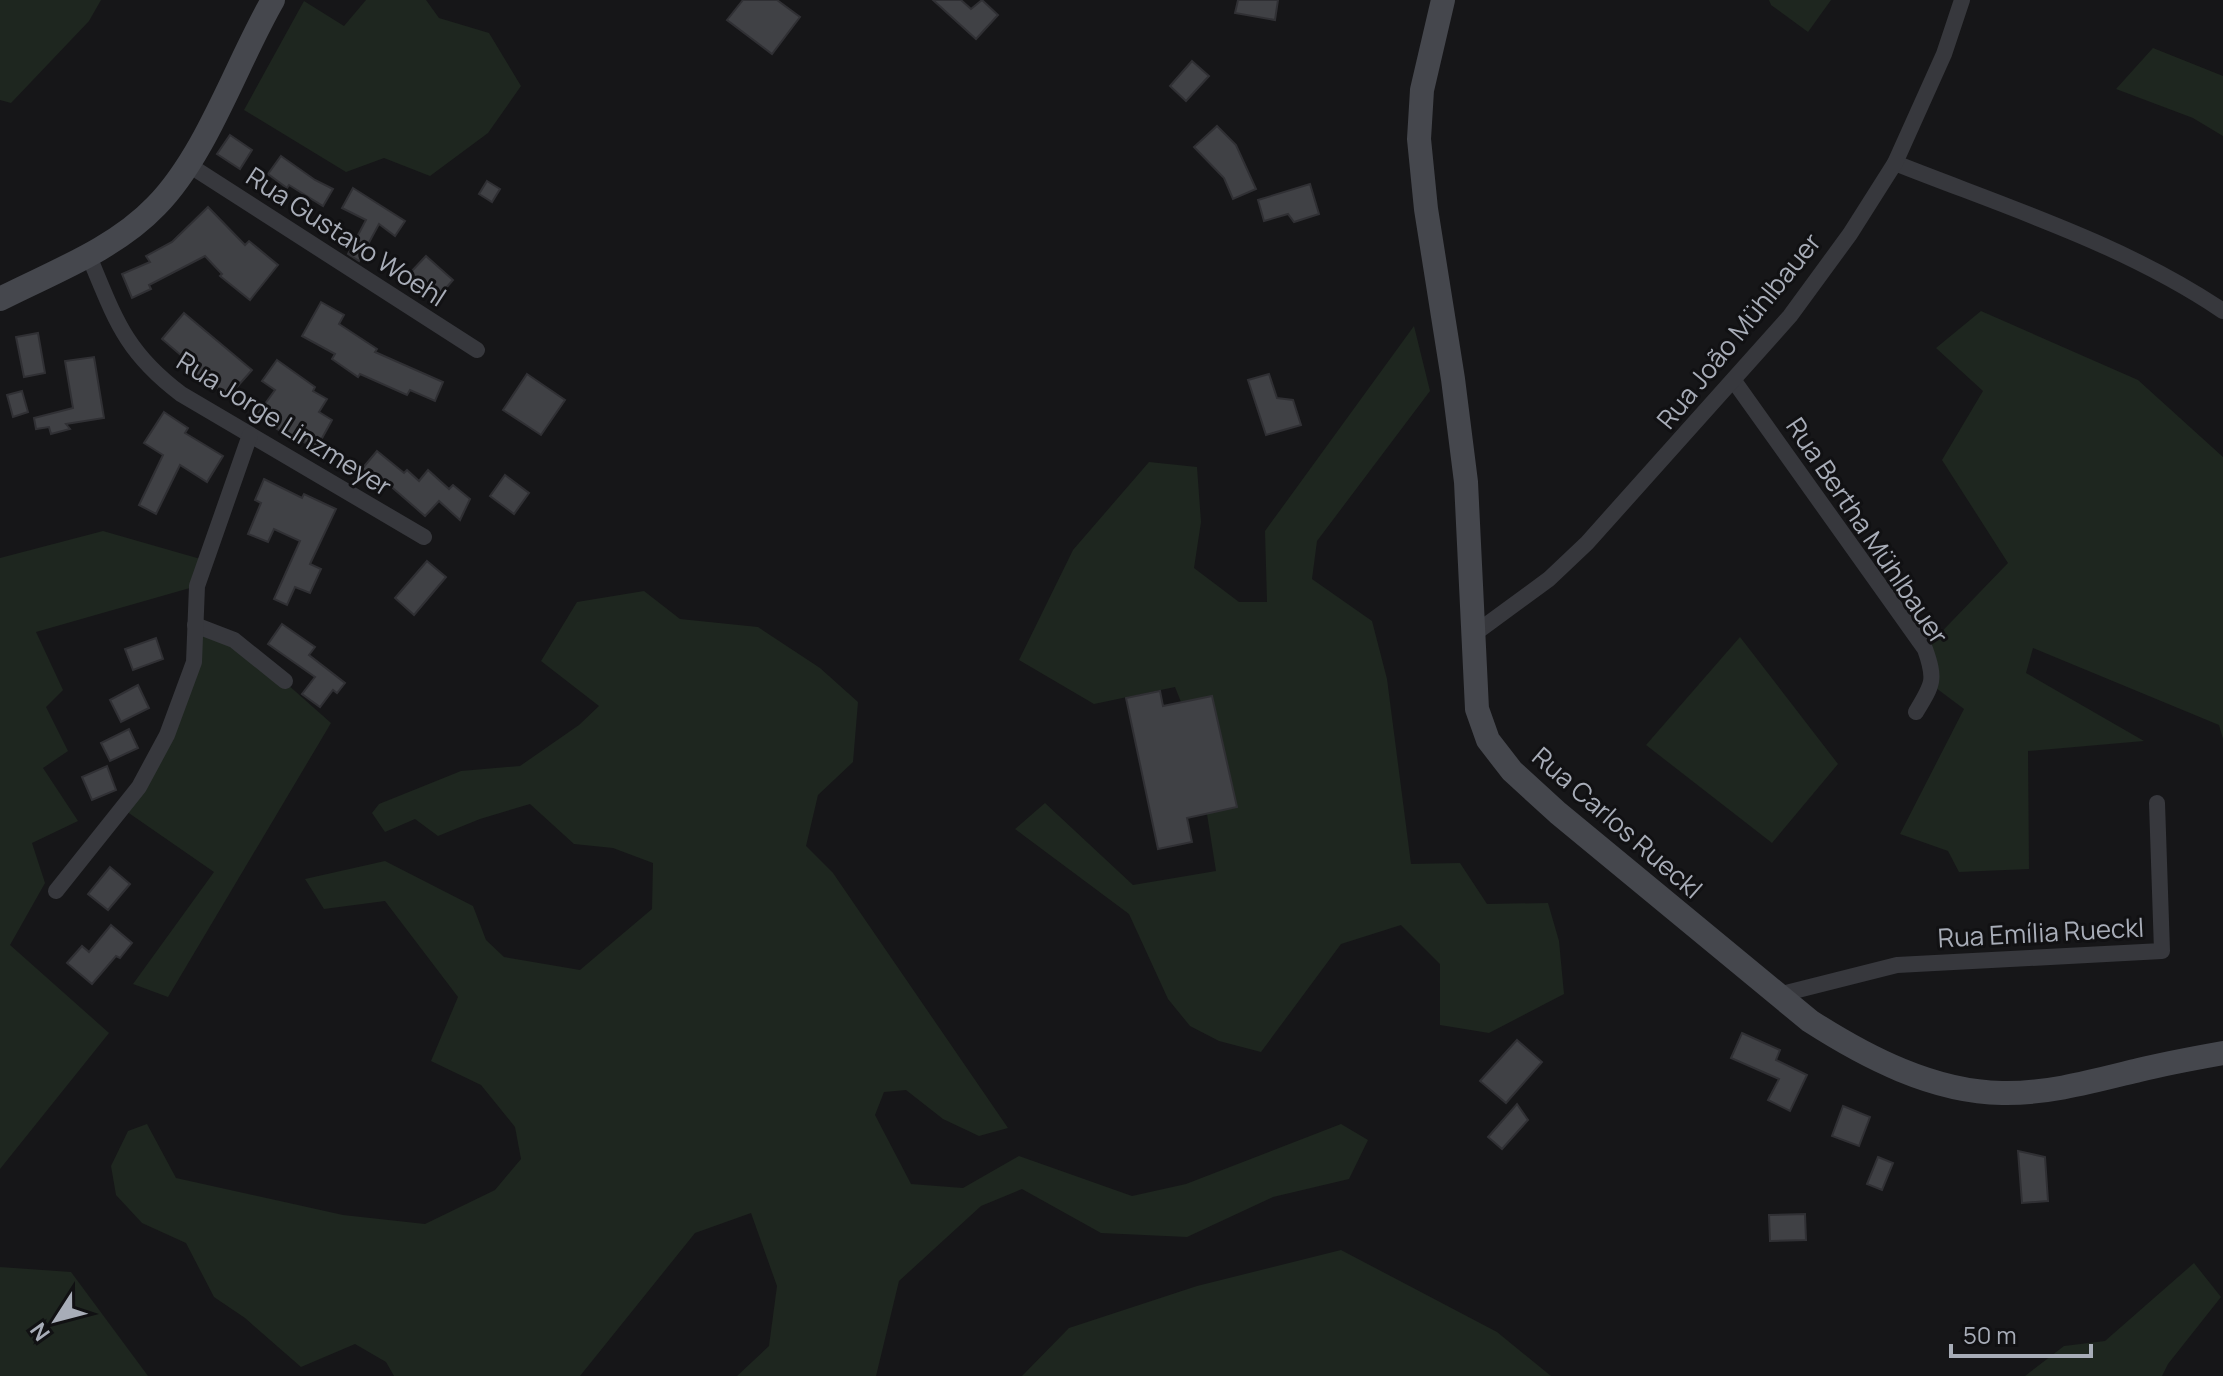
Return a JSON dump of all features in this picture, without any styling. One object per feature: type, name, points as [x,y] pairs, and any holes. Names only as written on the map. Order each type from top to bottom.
[{"type":"street","points":[[0,299],[88,254],[133,227],[156,207],[189,165],[273,0]]},
{"type":"street","name":"Rua Carlos Rueckl","points":[[1443,0],[1422,90],[1419,139],[1426,209],[1462,446],[1477,709],[1488,740],[1512,771],[1558,813],[1778,995],[1840,1040],[1879,1060],[1942,1084],[1999,1093],[2049,1090],[2223,1053]]},
{"type":"street","name":"Rua João Mühlbauer","points":[[1474,634],[1549,579],[1587,543],[1734,381],[1815,282],[1895,163],[1944,54],[1962,0]]},
{"type":"street","points":[[1895,163],[2135,260],[2199,294],[2223,311]]},
{"type":"street","name":"Rua Gustavo Woehl","points":[[189,165],[477,350]]},
{"type":"street","name":"Rua Jorge Linzmeyer","points":[[88,254],[117,324],[143,362],[181,394],[424,537]]},
{"type":"street","name":"Rua Bertha Mühlbauer","points":[[1734,381],[1925,649],[1932,672],[1932,685],[1916,712]]},
{"type":"street","points":[[56,891],[123,809],[155,759],[194,662],[197,586],[250,435]]},
{"type":"street","points":[[195,625],[234,640],[285,681]]},
{"type":"street","name":"Rua Emília Rueckl","points":[[1778,995],[1897,965],[2162,951],[2157,803]]},
{"type":"shaded area","points":[[0,0],[101,0],[89,21],[11,103],[0,100]]},
{"type":"shaded area","points":[[366,0],[426,0],[439,18],[489,33],[521,86],[488,133],[430,176],[384,158],[346,172],[244,110],[304,1],[344,26]]},
{"type":"shaded area","points":[[1769,0],[1831,0],[1808,32],[1771,5]]},
{"type":"shaded area","points":[[2153,48],[2223,76],[2223,136],[2193,118],[2116,89]]},
{"type":"shaded area","points":[[1981,311],[2138,380],[2223,457],[2223,739],[2219,725],[2033,648],[2026,673],[2144,741],[2028,751],[2029,869],[1959,872],[1948,851],[1900,834],[1964,709],[1932,685],[1925,649],[2008,563],[1942,460],[1983,391],[1936,348]]},
{"type":"shaded area","points":[[1414,326],[1430,391],[1317,541],[1312,579],[1372,621],[1387,679],[1411,864],[1460,863],[1487,904],[1548,903],[1559,941],[1564,994],[1489,1033],[1440,1025],[1440,964],[1401,925],[1341,944],[1261,1052],[1219,1041],[1190,1026],[1168,999],[1129,914],[1015,829],[1045,803],[1133,885],[1216,871],[1207,814],[1237,806],[1212,696],[1181,702],[1175,687],[1094,704],[1019,660],[1073,550],[1149,462],[1197,467],[1201,522],[1194,568],[1239,602],[1267,602],[1265,531]]},
{"type":"shaded area","points":[[103,531],[204,560],[197,586],[36,632],[63,690],[46,707],[68,751],[43,768],[78,821],[32,843],[45,883],[10,945],[109,1033],[0,1169],[0,558]]},
{"type":"shaded area","points":[[644,591],[680,619],[758,627],[820,668],[858,702],[853,762],[818,795],[806,846],[833,873],[1008,1128],[979,1136],[943,1119],[906,1090],[884,1092],[875,1115],[911,1184],[963,1188],[1019,1156],[1132,1196],[1186,1184],[1341,1124],[1368,1140],[1349,1179],[1273,1197],[1187,1237],[1101,1233],[1022,1189],[981,1206],[899,1281],[876,1376],[737,1376],[769,1346],[777,1286],[751,1213],[695,1233],[580,1376],[394,1376],[386,1362],[355,1344],[301,1367],[245,1318],[214,1297],[186,1243],[142,1223],[116,1195],[111,1166],[128,1131],[147,1124],[176,1178],[343,1215],[425,1224],[495,1190],[521,1159],[515,1127],[481,1085],[431,1061],[458,997],[385,901],[324,909],[305,879],[385,861],[473,906],[486,940],[504,957],[580,970],[652,909],[653,863],[613,848],[574,844],[530,804],[438,836],[415,819],[385,832],[372,813],[379,804],[461,771],[520,766],[579,725],[599,706],[541,661],[577,602]]},
{"type":"shaded area","points":[[195,625],[278,676],[331,723],[168,997],[133,984],[214,872],[123,809],[180,702]]},
{"type":"shaded area","points":[[1740,637],[1838,764],[1772,843],[1646,745]]},
{"type":"shaded area","points":[[1341,1250],[1497,1332],[1551,1376],[1022,1376],[1069,1328],[1197,1286]]},
{"type":"shaded area","points":[[2194,1263],[2221,1297],[2162,1376],[2025,1376],[2064,1346],[2105,1341]]},
{"type":"shaded area","points":[[0,1267],[71,1272],[148,1376],[0,1376]]},
{"type":"building","points":[[743,0],[777,0],[800,17],[772,54],[727,20]]},
{"type":"building","points":[[933,0],[961,0],[971,9],[982,0],[998,15],[976,39]]},
{"type":"building","points":[[1238,0],[1278,0],[1275,20],[1235,13]]},
{"type":"building","points":[[1192,61],[1209,76],[1186,101],[1170,86]]},
{"type":"building","points":[[1217,126],[1236,145],[1256,189],[1233,199],[1224,178],[1194,147]]},
{"type":"building","points":[[230,135],[252,150],[240,169],[217,154]]},
{"type":"building","points":[[281,156],[333,189],[323,206],[289,185],[287,188],[268,174]]},
{"type":"building","points":[[487,181],[500,189],[492,202],[479,194]]},
{"type":"building","points":[[1310,184],[1319,214],[1294,222],[1288,214],[1264,221],[1258,200]]},
{"type":"building","points":[[353,188],[405,221],[395,236],[379,224],[359,261],[348,254],[366,220],[342,208]]},
{"type":"building","points":[[208,207],[245,245],[249,241],[278,265],[250,300],[220,276],[222,274],[205,256],[149,285],[151,289],[132,298],[122,274],[150,262],[146,256],[172,242]]},
{"type":"building","points":[[426,256],[453,280],[438,297],[410,273]]},
{"type":"building","points":[[321,302],[344,315],[339,324],[377,349],[375,352],[443,382],[435,401],[410,390],[407,395],[360,374],[358,377],[332,359],[335,354],[302,336]]},
{"type":"building","points":[[184,313],[252,370],[228,397],[186,365],[189,362],[162,339]]},
{"type":"building","points":[[38,333],[45,373],[24,377],[16,337]]},
{"type":"building","points":[[94,357],[104,418],[66,424],[70,429],[51,434],[49,427],[36,429],[34,418],[73,408],[65,361]]},
{"type":"building","points":[[277,360],[327,399],[319,412],[332,420],[316,449],[285,431],[283,433],[257,415],[275,390],[262,381]]},
{"type":"building","points":[[527,374],[565,400],[541,435],[503,410]]},
{"type":"building","points":[[1269,374],[1277,398],[1293,400],[1301,425],[1266,435],[1248,380]]},
{"type":"building","points":[[22,391],[28,412],[13,417],[7,395]]},
{"type":"building","points":[[164,412],[188,428],[185,433],[223,456],[207,482],[180,465],[156,514],[139,505],[163,455],[144,443]]},
{"type":"building","points":[[377,451],[419,481],[428,470],[449,489],[453,485],[470,499],[460,520],[439,501],[425,516],[379,476],[375,480],[362,469]]},
{"type":"building","points":[[505,475],[529,493],[514,514],[490,496]]},
{"type":"building","points":[[264,479],[302,498],[304,494],[336,509],[310,564],[321,569],[310,593],[295,587],[287,605],[274,599],[300,541],[274,529],[268,542],[248,534],[261,503],[255,500]]},
{"type":"building","points":[[427,561],[446,577],[414,615],[395,598]]},
{"type":"building","points":[[282,624],[315,647],[309,655],[345,683],[337,693],[333,690],[320,707],[302,694],[315,677],[268,644]]},
{"type":"building","points":[[156,638],[163,659],[133,670],[125,649]]},
{"type":"building","points":[[138,685],[149,708],[121,722],[110,700]]},
{"type":"building","points":[[1160,691],[1163,706],[1212,696],[1237,807],[1187,818],[1192,842],[1158,849],[1126,698]]},
{"type":"building","points":[[129,729],[138,748],[110,761],[101,743]]},
{"type":"building","points":[[107,766],[116,790],[92,800],[82,777]]},
{"type":"building","points":[[110,867],[130,884],[108,910],[88,894]]},
{"type":"building","points":[[111,925],[132,943],[92,984],[67,963],[82,946],[89,952]]},
{"type":"building","points":[[1742,1033],[1780,1050],[1776,1060],[1807,1075],[1790,1111],[1768,1100],[1779,1079],[1731,1058]]},
{"type":"building","points":[[1517,1040],[1542,1062],[1506,1103],[1480,1081]]},
{"type":"building","points":[[1517,1104],[1528,1120],[1502,1149],[1488,1137]]},
{"type":"building","points":[[1843,1106],[1870,1117],[1859,1146],[1832,1136]]},
{"type":"building","points":[[2018,1151],[2045,1157],[2048,1201],[2022,1203]]},
{"type":"building","points":[[1878,1157],[1893,1163],[1882,1190],[1867,1184]]},
{"type":"building","points":[[1805,1214],[1806,1240],[1770,1241],[1769,1215]]}]
